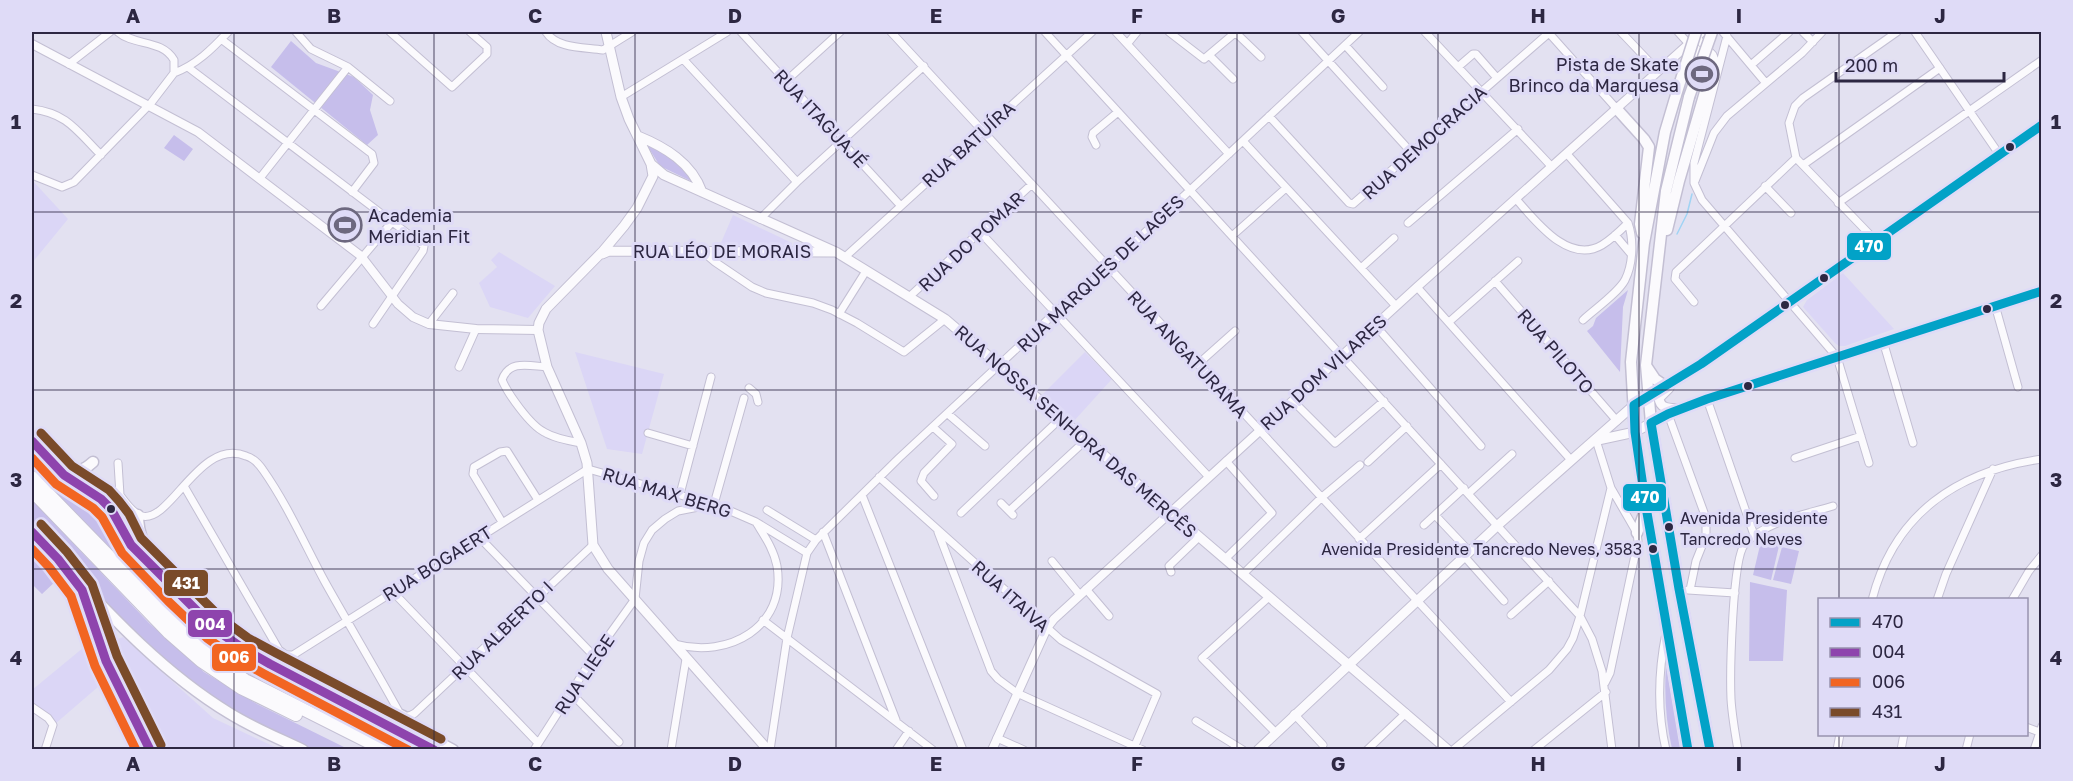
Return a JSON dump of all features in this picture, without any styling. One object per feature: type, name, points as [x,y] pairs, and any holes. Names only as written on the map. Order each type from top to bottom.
[{"type":"highway","points":[[1710,750],[1685,589],[1652,423],[1646,365],[1666,191],[1689,97],[1712,32]]},
{"type":"highway","points":[[1688,750],[1666,631],[1635,432],[1632,350],[1644,243],[1665,132],[1696,36]]},
{"type":"highway","points":[[1659,255],[1710,75],[1707,60],[1696,36]]},
{"type":"highway","points":[[1616,108],[1649,147],[1640,224],[1644,243]]},
{"type":"highway","points":[[1646,365],[1655,379],[1665,386]]},
{"type":"highway","points":[[32,441],[177,593],[214,628],[242,648],[435,750]]},
{"type":"highway","points":[[49,459],[77,471],[84,470],[93,462]]},
{"type":"highway","points":[[32,477],[176,625],[210,656],[245,680],[384,750]]},
{"type":"highway","points":[[32,491],[169,633],[201,661],[241,688],[367,750]]},
{"type":"highway","points":[[1637,537],[1646,507]]},
{"type":"highway","points":[[138,514],[138,528],[145,548],[177,593]]},
{"type":"highway","points":[[32,532],[126,630],[178,677],[228,713],[256,729],[303,750]]},
{"type":"highway","points":[[363,713],[374,713],[392,718],[405,715],[408,726],[453,750]]},
{"type":"main road","points":[[606,32],[621,97],[651,164],[653,176],[637,208],[612,241],[546,309],[538,330],[547,367],[580,443],[588,469],[594,545],[608,569],[769,750]]},
{"type":"main road","points":[[1252,750],[1293,716],[1498,525],[1634,405],[1648,394],[1682,377],[2042,125]]},
{"type":"main road","points":[[638,136],[673,154],[694,174],[702,192]]},
{"type":"main road","name":"RUA NOSSA SENHORA DAS MERCÊS","points":[[651,164],[664,175],[840,255],[945,319],[1448,750]]},
{"type":"main road","name":"RUA NOSSA SENHORA DAS MERCÊS","points":[[653,176],[664,175]]},
{"type":"main road","points":[[802,252],[806,249],[808,240]]},
{"type":"main road","name":"RUA LÉO DE MORAIS","points":[[609,251],[612,241]]},
{"type":"main road","name":"RUA LÉO DE MORAIS","points":[[597,257],[609,251],[802,252],[840,255]]},
{"type":"main road","points":[[1680,409],[1663,407],[1659,403],[1659,398],[1682,377]]},
{"type":"main road","points":[[1596,440],[1635,432],[1652,423]]},
{"type":"main road","points":[[1258,750],[1275,732]]},
{"type":"street","points":[[69,64],[110,32]]},
{"type":"street","points":[[118,32],[127,38],[166,49],[174,60],[174,73]]},
{"type":"street","points":[[32,175],[62,187],[74,182],[149,106],[174,73],[189,68],[228,32]]},
{"type":"street","points":[[296,32],[317,53],[348,67],[390,101]]},
{"type":"street","points":[[390,32],[452,87],[487,54],[487,47],[470,32]]},
{"type":"street","points":[[546,32],[550,38],[559,43],[603,50],[632,32]]},
{"type":"street","points":[[621,97],[727,32]]},
{"type":"street","name":"RUA ITAGUAJÉ","points":[[741,32],[900,205]]},
{"type":"street","points":[[786,81],[840,32]]},
{"type":"street","name":"RUA ANGATURAMA","points":[[891,32],[1510,702]]},
{"type":"street","points":[[1045,32],[1580,616],[1599,658],[1605,683],[1612,750]]},
{"type":"street","name":"RUA BATUÍRA","points":[[840,255],[900,205],[1092,32]]},
{"type":"street","points":[[1116,32],[1229,154]]},
{"type":"street","points":[[1128,43],[1137,32]]},
{"type":"street","points":[[1169,32],[1202,58],[1208,57],[1235,32],[1261,57]]},
{"type":"street","points":[[1302,32],[1411,152]]},
{"type":"street","name":"RUA MARQUES DE LAGES","points":[[769,750],[787,638],[807,553],[816,540],[879,477],[1359,32]]},
{"type":"street","points":[[1425,32],[1552,167]]},
{"type":"street","points":[[1549,32],[1616,108]]},
{"type":"street","name":"RUA DEMOCRACIA","points":[[1266,119],[1351,204],[1355,203],[1549,32]]},
{"type":"street","points":[[1621,32],[1658,71]]},
{"type":"street","points":[[1678,32],[1696,36],[1713,55],[1719,72]]},
{"type":"street","points":[[1751,65],[1789,32]]},
{"type":"street","points":[[1803,32],[1813,42]]},
{"type":"street","points":[[1694,183],[1714,133],[1722,121],[1822,32]]},
{"type":"street","points":[[1876,241],[1796,158],[1789,123],[1795,106],[1803,98],[1898,32]]},
{"type":"street","points":[[1915,32],[2000,154]]},
{"type":"street","points":[[1725,34],[1765,82]]},
{"type":"street","points":[[1725,34],[1719,72],[1694,163],[1694,183],[1702,200],[1837,357],[1869,463]]},
{"type":"street","name":"RUA DOM VILARES","points":[[992,750],[1047,628],[1170,512],[1696,36]]},
{"type":"street","points":[[221,39],[370,152],[374,157],[371,167],[352,192]]},
{"type":"street","points":[[32,44],[198,132],[362,258],[392,297],[413,317],[429,324],[476,329],[538,330]]},
{"type":"street","points":[[1345,45],[1383,87]]},
{"type":"street","points":[[1458,67],[1476,54],[1497,78]]},
{"type":"street","points":[[1208,57],[1233,79]]},
{"type":"street","points":[[683,59],[797,182]]},
{"type":"street","points":[[1838,202],[2042,60]]},
{"type":"street","points":[[760,219],[797,182],[924,66]]},
{"type":"street","points":[[260,178],[348,67]]},
{"type":"street","points":[[189,68],[424,248],[373,324]]},
{"type":"street","points":[[1803,165],[1940,68]]},
{"type":"street","points":[[32,109],[63,117],[101,155]]},
{"type":"street","points":[[1096,145],[1092,137],[1093,133],[1118,112]]},
{"type":"street","points":[[1408,223],[1518,129]]},
{"type":"street","points":[[1243,141],[1396,306]]},
{"type":"street","points":[[1567,154],[1628,223],[1631,235],[1631,254],[1626,277],[1621,285],[1583,320]]},
{"type":"street","points":[[1694,302],[1675,279],[1676,272],[1796,158]]},
{"type":"street","name":"RUA DO POMAR","points":[[909,297],[1032,184]]},
{"type":"street","points":[[1765,186],[1791,213]]},
{"type":"street","points":[[1232,236],[1286,188]]},
{"type":"street","points":[[1516,199],[1550,236],[1567,246],[1582,249],[1600,246],[1628,223]]},
{"type":"street","points":[[321,306],[392,222]]},
{"type":"street","points":[[980,232],[1209,477]]},
{"type":"street","points":[[1615,235],[1631,254]]},
{"type":"street","points":[[1361,268],[1394,238]]},
{"type":"street","points":[[707,251],[709,257],[752,287],[766,293],[813,303],[839,314],[904,352],[945,319]]},
{"type":"street","points":[[1449,322],[1518,261]]},
{"type":"street","points":[[839,314],[866,272]]},
{"type":"street","name":"RUA PILOTO","points":[[1495,282],[1617,422]]},
{"type":"street","points":[[1417,287],[1571,460]]},
{"type":"street","points":[[1652,423],[1668,414],[1707,399],[2042,291]]},
{"type":"street","points":[[429,324],[453,293]]},
{"type":"street","points":[[1995,305],[2018,387]]},
{"type":"street","points":[[1374,326],[1481,446]]},
{"type":"street","points":[[459,367],[476,329]]},
{"type":"street","points":[[1198,364],[1235,331]]},
{"type":"street","points":[[1883,341],[1913,443]]},
{"type":"street","points":[[547,367],[517,365],[505,371],[502,380],[525,414],[539,429],[580,443]]},
{"type":"street","points":[[680,494],[711,377]]},
{"type":"street","points":[[749,388],[756,394],[758,402]]},
{"type":"street","points":[[635,599],[639,561],[644,543],[652,530],[678,511],[714,504],[744,398]]},
{"type":"street","points":[[1707,399],[1754,535]]},
{"type":"street","points":[[1293,401],[1332,442],[1337,443],[1384,401]]},
{"type":"street","points":[[948,414],[985,446]]},
{"type":"street","points":[[1668,414],[1706,518],[1706,537],[1685,589],[1735,593]]},
{"type":"street","points":[[961,513],[1061,418]]},
{"type":"street","points":[[1368,462],[1407,426]]},
{"type":"street","points":[[933,427],[952,444],[924,472],[921,481],[934,496]]},
{"type":"street","points":[[648,433],[693,446]]},
{"type":"street","points":[[1795,458],[1861,436]]},
{"type":"street","points":[[1001,503],[1011,513],[1086,440]]},
{"type":"street","points":[[1596,440],[1611,488],[1637,537],[1613,660],[1605,683]]},
{"type":"street","points":[[502,522],[473,474],[474,467],[500,452],[507,451],[538,500]]},
{"type":"street","points":[[118,463],[120,495],[138,514],[149,516],[156,513],[199,470],[221,455],[235,453],[256,462],[405,715]]},
{"type":"street","points":[[1424,525],[1512,454]]},
{"type":"street","points":[[1873,598],[1894,545],[1912,523],[1943,493],[1970,478],[1993,469],[2014,462],[2042,459]]},
{"type":"street","points":[[1225,559],[1272,513],[1226,461]]},
{"type":"street","points":[[1359,539],[1442,464]]},
{"type":"street","points":[[1243,574],[1321,498],[1359,465]]},
{"type":"street","name":"RUA MAX BERG","points":[[588,469],[714,504],[756,522],[807,553]]},
{"type":"street","name":"RUA BOGAERT","points":[[184,486],[279,650],[286,655],[293,655],[588,469]]},
{"type":"street","points":[[1938,598],[1946,574],[1993,469]]},
{"type":"street","name":"RUA ITAIVA","points":[[879,477],[1047,628],[1074,649],[1157,694],[1134,748]]},
{"type":"street","points":[[1454,750],[1558,662],[1574,638],[1611,488]]},
{"type":"street","points":[[862,495],[963,750]]},
{"type":"street","points":[[1738,750],[1731,698],[1735,593],[1740,553],[1744,544],[1754,535],[1772,525],[1833,506]]},
{"type":"street","points":[[767,510],[816,540]]},
{"type":"street","points":[[1435,515],[1504,601]]},
{"type":"street","points":[[673,643],[694,648],[725,646],[751,633],[763,620],[776,594],[777,568],[771,549],[756,522]]},
{"type":"street","points":[[938,531],[991,670],[998,679],[1017,693],[1134,748],[1143,750]]},
{"type":"street","points":[[823,532],[897,722]]},
{"type":"street","points":[[479,537],[594,656]]},
{"type":"street","points":[[1171,572],[1169,566],[1199,537]]},
{"type":"street","name":"RUA ALBERTO I","points":[[405,715],[465,666],[594,545]]},
{"type":"street","points":[[2013,598],[2029,571],[2042,555]]},
{"type":"street","points":[[58,560],[82,590],[106,661],[150,750]]},
{"type":"street","points":[[1052,561],[1109,616]]},
{"type":"street","points":[[1511,615],[1549,581]]},
{"type":"street","points":[[392,591],[465,666],[536,746]]},
{"type":"street","points":[[1269,597],[1202,658],[1275,732]]},
{"type":"street","name":"RUA LIEGE","points":[[536,746],[594,656],[635,599]]},
{"type":"street","points":[[93,627],[94,613],[99,610],[126,630]]},
{"type":"street","points":[[763,620],[933,750]]},
{"type":"street","points":[[1666,631],[1660,658],[1659,694],[1666,750]]},
{"type":"street","points":[[671,750],[686,658]]},
{"type":"street","points":[[1599,658],[1605,661],[1613,660]]},
{"type":"street","points":[[1534,750],[1606,692]]},
{"type":"street","points":[[571,693],[619,742]]},
{"type":"street","points":[[32,707],[48,718],[53,727],[45,750]]},
{"type":"street","points":[[1367,750],[1406,713]]},
{"type":"street","points":[[1293,716],[1323,745]]},
{"type":"street","points":[[1196,721],[1243,750]]},
{"type":"street","points":[[2034,750],[2041,730]]},
{"type":"street","points":[[896,750],[909,731]]},
{"type":"street","points":[[997,738],[1024,750]]},
{"type":"shaded area","points":[[291,41],[316,63],[354,77],[373,95],[370,110],[378,135],[367,145],[271,67]]},
{"type":"shaded area","points":[[174,135],[193,149],[184,161],[164,148]]},
{"type":"shaded area","points":[[649,145],[674,161],[695,183],[660,166],[648,147]]},
{"type":"shaded area","points":[[32,180],[68,219],[32,263]]},
{"type":"shaded area","points":[[733,215],[792,243],[790,248],[720,245]]},
{"type":"shaded area","points":[[499,252],[555,286],[528,318],[490,307],[479,283],[497,267],[491,260]]},
{"type":"shaded area","points":[[1843,273],[1894,329],[1845,346],[1835,343],[1803,307],[1807,300]]},
{"type":"shaded area","points":[[1628,290],[1623,307],[1620,372],[1587,331],[1593,326],[1596,318]]},
{"type":"shaded area","points":[[575,352],[664,374],[642,454],[607,449]]},
{"type":"shaded area","points":[[1085,352],[1112,379],[1073,422],[1041,396]]},
{"type":"shaded area","points":[[32,454],[202,628],[235,653],[343,710],[339,712],[294,697],[254,677],[214,652],[184,626],[32,469]]},
{"type":"shaded area","points":[[32,500],[149,623],[204,672],[257,704],[348,749],[315,750],[307,748],[242,715],[208,693],[176,668],[116,613],[32,525]]},
{"type":"shaded area","points":[[1761,541],[1779,546],[1771,580],[1753,575]]},
{"type":"shaded area","points":[[1782,547],[1799,551],[1791,584],[1773,580]]},
{"type":"shaded area","points":[[32,554],[57,580],[42,594],[32,584]]},
{"type":"shaded area","points":[[1750,582],[1787,590],[1783,661],[1749,661]]},
{"type":"shaded area","points":[[123,637],[213,718],[279,749],[158,749],[110,642]]},
{"type":"shaded area","points":[[89,643],[106,680],[55,724],[32,705],[32,690]]},
{"type":"shaded area","points":[[1666,666],[1680,749],[1672,749],[1670,739],[1666,708]]},
{"type":"waterway","points":[[1677,234],[1687,214],[1692,194]]},
{"type":"transit line","name":"470","points":[[1688,750],[1646,507],[1635,432],[1634,405],[1701,364],[2042,125]]},
{"type":"transit line","name":"470","points":[[1710,750],[1679,589],[1651,423],[1707,399],[2042,291]]},
{"type":"transit line","name":"431","points":[[41,433],[72,466],[109,490],[129,514],[141,538],[222,619],[248,638],[441,739]]},
{"type":"transit line","name":"004","points":[[32,441],[64,475],[101,499],[111,509],[131,545],[214,628],[270,664],[434,750]]},
{"type":"transit line","name":"006","points":[[32,458],[56,484],[93,508],[102,517],[122,553],[207,638],[235,658],[408,750]]},
{"type":"transit line","name":"431","points":[[41,524],[92,584],[117,656],[161,745]]},
{"type":"transit line","name":"004","points":[[32,532],[58,559],[82,590],[106,661],[150,750]]},
{"type":"transit line","name":"006","points":[[32,549],[71,596],[95,666],[136,750]]},
{"type":"place","name":"Pista de Skate Brinco da Marquesa","points":[[1702,74]]},
{"type":"place","name":"Academia Meridian Fit","points":[[345,225]]},
{"type":"place","name":"Avenida Presidente Tancredo Neves","points":[[1669,527]]},
{"type":"place","name":"Avenida Presidente Tancredo Neves, 3583","points":[[1653,549]]}]
